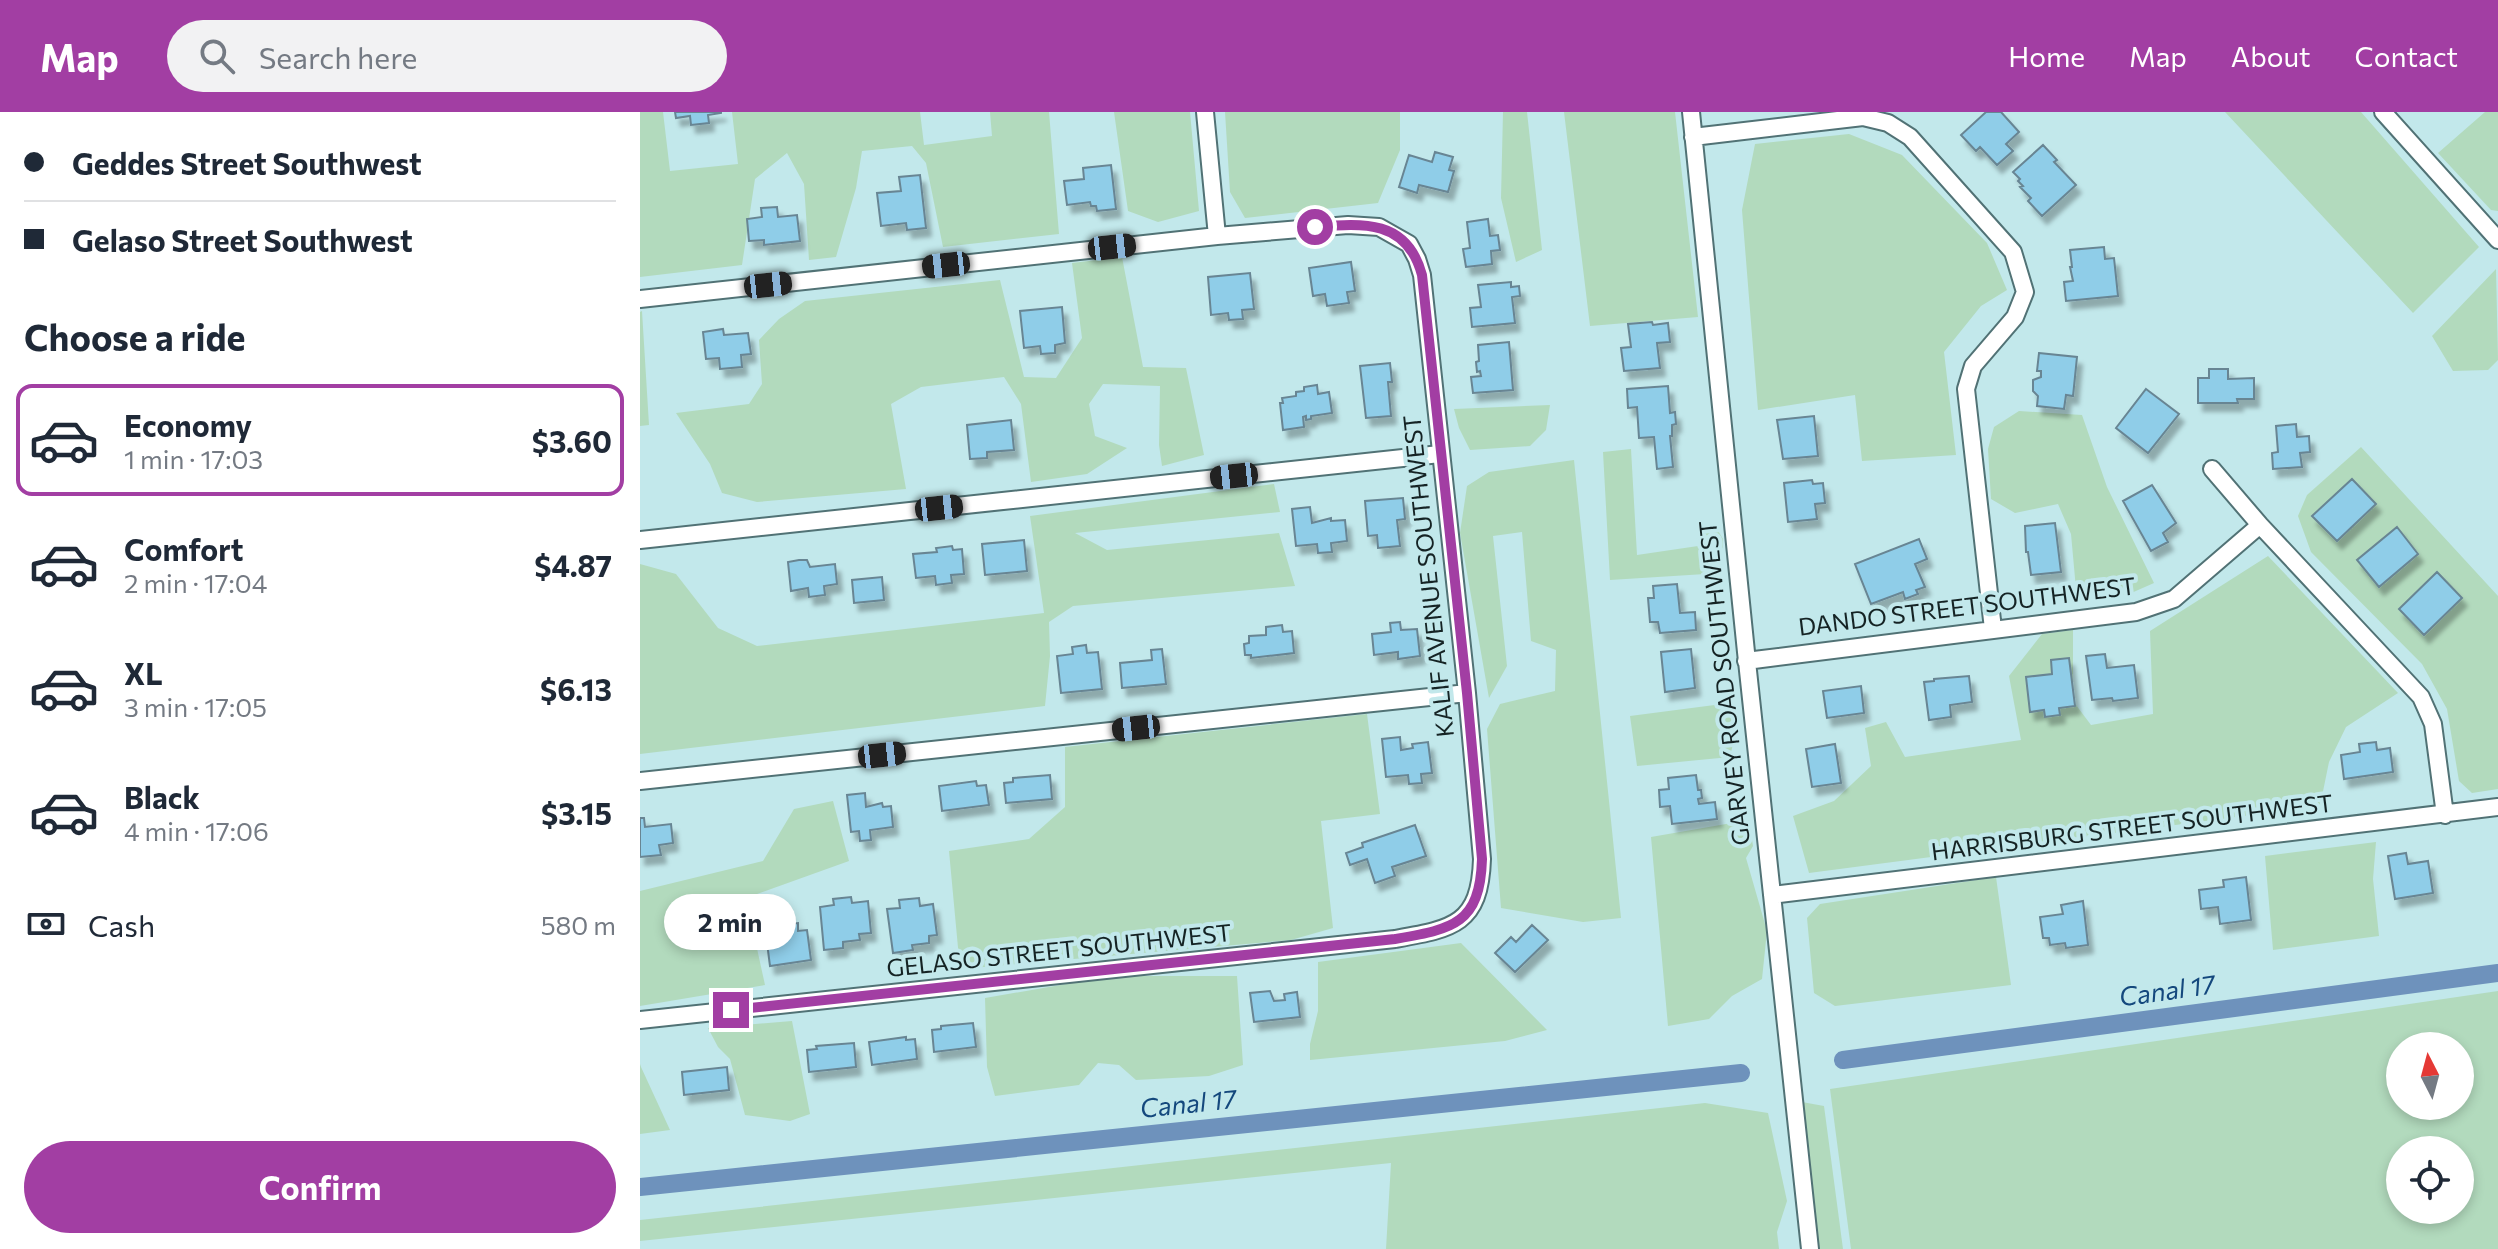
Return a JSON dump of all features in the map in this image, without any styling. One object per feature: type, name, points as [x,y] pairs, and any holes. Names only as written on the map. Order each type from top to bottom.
[{"type":"street","points":[[640,299],[1217,236],[1205,112]]},
{"type":"street","name":"GARVEY ROAD SOUTHWEST","points":[[1691,112],[1746,661],[1810,1249]]},
{"type":"street","points":[[2383,112],[2498,240]]},
{"type":"street","points":[[1693,137],[1863,117],[1888,123],[1910,137],[2013,252],[2025,292],[2015,317],[1973,366],[1966,389],[1993,629]]},
{"type":"street","name":"KALIF AVENUE SOUTHWEST","points":[[1217,236],[1348,225],[1379,227],[1409,244],[1417,259],[1422,275],[1482,859],[1481,878],[1473,905]]},
{"type":"street","points":[[640,540],[1440,454]]},
{"type":"street","points":[[2212,469],[2260,525],[2421,697],[2433,724],[2445,815]]},
{"type":"street","name":"DANDO STREET SOUTHWEST","points":[[1746,661],[2136,612],[2174,599],[2260,525]]},
{"type":"street","points":[[640,781],[1467,693]]},
{"type":"street","name":"HARRISBURG STREET SOUTHWEST","points":[[1772,895],[2498,807]]},
{"type":"street","name":"GELASO STREET SOUTHWEST","points":[[640,1020],[1395,939],[1443,931],[1473,905]]},
{"type":"green space","points":[[640,112],[663,112],[670,171],[738,164],[732,112],[920,112],[924,145],[992,136],[990,112],[1049,112],[1059,234],[943,247],[926,163],[912,146],[862,151],[856,188],[836,257],[809,260],[804,184],[787,153],[755,179],[742,265],[640,277]]},
{"type":"green space","points":[[1114,112],[1190,112],[1199,211],[1158,222],[1128,211]]},
{"type":"green space","points":[[1225,112],[1400,112],[1400,150],[1378,203],[1245,218],[1230,192]]},
{"type":"green space","points":[[1503,112],[1527,112],[1542,250],[1516,262],[1501,198]]},
{"type":"green space","points":[[1564,112],[1675,112],[1698,317],[1590,326]]},
{"type":"green space","points":[[2225,112],[2361,112],[2479,247],[2413,313]]},
{"type":"green space","points":[[2485,112],[2498,112],[2498,211],[2491,210],[2438,153]]},
{"type":"green space","points":[[1849,134],[1902,155],[1987,243],[2007,290],[1981,306],[1944,352],[1956,455],[1862,461],[1855,395],[1758,410],[1742,210],[1755,144]]},
{"type":"green space","points":[[1122,257],[1143,367],[1186,368],[1204,455],[1162,466],[1159,445],[1160,386],[1103,384],[1089,404],[1095,436],[1127,448],[1087,474],[1031,482],[1021,404],[1004,377],[921,387],[891,404],[906,489],[757,502],[722,493],[710,464],[676,413],[749,404],[762,384],[759,340],[779,319],[805,301],[1000,280],[1024,377],[1056,378],[1082,338],[1072,263]]},
{"type":"green space","points":[[2496,269],[2498,360],[2488,370],[2453,371],[2432,336]]},
{"type":"green space","points":[[640,312],[649,425],[640,426]]},
{"type":"green space","points":[[1550,405],[1546,430],[1530,446],[1470,450],[1454,409]]},
{"type":"green space","points":[[2019,411],[2082,415],[2107,487],[2154,583],[2129,594],[2077,600],[2071,534],[2058,504],[2015,513],[1991,499],[1988,449],[1994,427]]},
{"type":"green space","points":[[2361,447],[2498,596],[2498,789],[2472,793],[2459,781],[2447,709],[2422,664],[2311,552],[2298,516],[2307,495]]},
{"type":"green space","points":[[1631,449],[1637,555],[1698,546],[1704,528],[1715,526],[1723,539],[1721,573],[1610,580],[1603,452]]},
{"type":"green space","points":[[1574,460],[1621,918],[1583,922],[1501,908],[1487,729],[1500,704],[1555,691],[1556,650],[1531,641],[1522,532],[1493,536],[1507,666],[1489,698],[1460,533],[1467,486],[1489,472]]},
{"type":"green space","points":[[1274,484],[1280,512],[1075,533],[1107,550],[1279,533],[1295,586],[1073,606],[1049,622],[1050,656],[1045,706],[640,754],[640,564],[676,574],[718,628],[757,646],[1044,613],[1030,516]]},
{"type":"green space","points":[[2268,556],[2398,693],[2346,727],[2329,762],[2320,806],[1809,873],[1793,816],[1834,801],[1871,766],[1865,728],[1886,722],[1905,757],[2021,740],[2009,676],[2042,634],[2073,630],[2073,701],[2091,725],[2153,714],[2150,631]]},
{"type":"green space","points":[[1730,703],[1739,717],[1730,757],[1637,766],[1630,716]]},
{"type":"green space","points":[[1367,714],[1380,814],[1321,821],[1333,928],[1291,940],[960,969],[949,851],[1029,839],[1065,807],[1065,747]]},
{"type":"green space","points":[[833,801],[849,861],[746,898],[765,985],[640,1006],[640,891],[763,861],[794,809]]},
{"type":"green space","points":[[1749,820],[1753,846],[1746,858],[1767,931],[1762,979],[1732,996],[1709,1019],[1668,1026],[1651,837]]},
{"type":"green space","points":[[2376,842],[2373,879],[2379,936],[2273,950],[2265,856]]},
{"type":"green space","points":[[1996,877],[2011,985],[1835,1006],[1814,993],[1807,918],[1820,904]]},
{"type":"green space","points":[[1461,943],[1547,1030],[1505,1041],[1310,1060],[1310,1044],[1318,1011],[1318,962]]},
{"type":"green space","points":[[1112,976],[1237,976],[1243,1065],[1209,1076],[1136,1080],[1119,1065],[1098,1063],[1079,1085],[995,1096],[987,1067],[985,998]]},
{"type":"green space","points":[[2498,991],[2498,1249],[1851,1249],[1830,1089]]},
{"type":"green space","points":[[792,1021],[810,1114],[790,1121],[745,1115],[730,1059],[718,1047],[708,1028]]},
{"type":"green space","points":[[640,1064],[641,1067],[670,1130],[640,1134]]},
{"type":"green space","points":[[1802,1102],[1824,1106],[1843,1249],[1819,1249]]},
{"type":"green space","points":[[1705,1103],[1768,1113],[1787,1201],[1777,1232],[1779,1249],[1386,1249],[1391,1163],[640,1241],[640,1220]]},
{"type":"building","points":[[675,112],[721,113],[708,115],[709,123],[691,125],[690,116],[676,118]]},
{"type":"building","points":[[1986,112],[2001,112],[2019,132],[2006,144],[2013,151],[1997,165],[1980,147],[1976,151],[1961,135]]},
{"type":"building","points":[[2043,145],[2076,185],[2042,216],[2028,201],[2031,198],[2020,187],[2023,186],[2018,181],[2020,179],[2013,172]]},
{"type":"building","points":[[1435,152],[1453,157],[1449,170],[1454,171],[1448,192],[1419,185],[1417,193],[1399,187],[1409,155],[1432,162]]},
{"type":"building","points":[[1111,165],[1116,209],[1097,211],[1090,202],[1067,205],[1064,181],[1084,179],[1083,168]]},
{"type":"building","points":[[920,175],[926,228],[907,230],[906,223],[881,226],[877,193],[901,191],[899,177]]},
{"type":"building","points":[[777,207],[778,217],[797,215],[800,241],[764,245],[764,240],[749,241],[747,219],[762,217],[761,208]]},
{"type":"building","points":[[1488,219],[1490,236],[1498,235],[1500,250],[1491,251],[1492,264],[1466,267],[1463,249],[1470,248],[1467,222]]},
{"type":"building","points":[[2104,247],[2105,259],[2114,258],[2118,296],[2066,301],[2064,282],[2073,281],[2070,250]]},
{"type":"building","points":[[1351,262],[1355,291],[1347,292],[1349,303],[1327,306],[1325,294],[1313,296],[1309,268]]},
{"type":"building","points":[[1250,273],[1254,309],[1242,310],[1243,319],[1229,320],[1228,313],[1211,315],[1208,277]]},
{"type":"building","points":[[1511,282],[1511,287],[1519,286],[1520,296],[1512,297],[1515,323],[1472,327],[1470,308],[1481,307],[1478,285]]},
{"type":"building","points":[[1062,307],[1065,343],[1055,345],[1055,353],[1041,354],[1040,346],[1024,348],[1020,311]]},
{"type":"building","points":[[1652,322],[1653,325],[1668,323],[1670,342],[1657,343],[1660,368],[1624,371],[1621,348],[1631,347],[1628,324]]},
{"type":"building","points":[[723,329],[724,335],[748,333],[751,354],[741,355],[742,367],[720,369],[719,358],[706,359],[703,332]]},
{"type":"building","points":[[1509,342],[1513,390],[1473,393],[1471,377],[1481,376],[1480,371],[1477,372],[1476,362],[1479,361],[1478,345]]},
{"type":"building","points":[[2039,353],[2077,357],[2073,396],[2066,395],[2064,409],[2037,406],[2038,396],[2033,391],[2033,380],[2041,377],[2041,371],[2037,371]]},
{"type":"building","points":[[1390,363],[1391,416],[1366,418],[1360,366]]},
{"type":"building","points":[[2209,369],[2228,369],[2228,379],[2254,378],[2254,399],[2237,399],[2238,403],[2198,403],[2198,378],[2209,378]]},
{"type":"building","points":[[1317,385],[1318,394],[1329,392],[1332,413],[1311,416],[1306,420],[1306,416],[1303,417],[1304,427],[1283,430],[1282,398],[1296,396],[1296,392],[1304,391],[1304,387]]},
{"type":"building","points":[[1668,386],[1670,413],[1675,412],[1676,424],[1672,425],[1670,436],[1673,467],[1657,469],[1654,437],[1639,438],[1637,407],[1628,408],[1627,389]]},
{"type":"building","points":[[2146,389],[2179,414],[2148,453],[2116,428]]},
{"type":"building","points":[[1814,416],[1818,456],[1783,459],[1777,420]]},
{"type":"building","points":[[1011,420],[1014,450],[987,452],[987,458],[970,459],[967,425]]},
{"type":"building","points":[[2296,424],[2297,437],[2309,436],[2310,452],[2300,453],[2302,467],[2273,469],[2272,453],[2278,452],[2276,426]]},
{"type":"building","points":[[2352,479],[2376,504],[2337,541],[2312,516]]},
{"type":"building","points":[[1812,480],[1813,484],[1823,483],[1825,503],[1815,504],[1817,519],[1788,522],[1784,483]]},
{"type":"building","points":[[2152,485],[2176,523],[2163,533],[2168,542],[2151,551],[2123,501]]},
{"type":"building","points":[[1403,498],[1405,519],[1397,520],[1400,546],[1378,548],[1377,535],[1368,536],[1365,501]]},
{"type":"building","points":[[1310,507],[1312,523],[1331,518],[1331,521],[1345,520],[1347,541],[1331,543],[1332,552],[1318,553],[1317,544],[1296,546],[1292,509]]},
{"type":"building","points":[[2055,523],[2061,572],[2031,575],[2025,526]]},
{"type":"building","points":[[2397,527],[2418,554],[2379,587],[2357,560]]},
{"type":"building","points":[[1919,539],[1927,559],[1915,564],[1925,587],[1916,590],[1918,594],[1905,599],[1903,592],[1871,604],[1855,564]]},
{"type":"building","points":[[1024,540],[1027,571],[985,575],[982,544]]},
{"type":"building","points":[[952,546],[953,550],[962,549],[964,574],[951,575],[952,583],[936,585],[935,576],[916,578],[913,554],[937,552],[936,548]]},
{"type":"building","points":[[807,560],[810,567],[835,564],[837,584],[824,586],[825,595],[809,597],[808,588],[791,591],[788,562]]},
{"type":"building","points":[[2437,572],[2462,598],[2424,635],[2399,609]]},
{"type":"building","points":[[882,577],[884,600],[854,603],[852,580]]},
{"type":"building","points":[[1677,584],[1680,613],[1695,612],[1696,630],[1660,633],[1658,622],[1650,622],[1648,598],[1654,598],[1653,586]]},
{"type":"building","points":[[1400,622],[1401,630],[1417,629],[1420,656],[1398,659],[1398,652],[1374,655],[1372,634],[1391,632],[1390,623]]},
{"type":"building","points":[[1282,625],[1283,632],[1292,631],[1294,653],[1251,658],[1251,655],[1245,655],[1244,644],[1249,643],[1249,636],[1266,635],[1266,627]]},
{"type":"building","points":[[1086,645],[1087,653],[1098,652],[1102,689],[1061,693],[1057,656],[1073,654],[1072,647]]},
{"type":"building","points":[[1162,649],[1166,684],[1122,688],[1120,663],[1152,660],[1151,650]]},
{"type":"building","points":[[1691,649],[1695,688],[1665,692],[1661,652]]},
{"type":"building","points":[[2105,654],[2107,668],[2134,665],[2138,698],[2092,700],[2086,656]]},
{"type":"building","points":[[2069,658],[2075,706],[2059,708],[2060,715],[2045,717],[2044,710],[2030,712],[2026,677],[2052,674],[2051,660]]},
{"type":"building","points":[[1969,676],[1972,702],[1950,705],[1951,717],[1929,720],[1924,682]]},
{"type":"building","points":[[1861,686],[1864,713],[1827,718],[1823,691]]},
{"type":"building","points":[[1400,737],[1401,750],[1413,748],[1412,744],[1428,742],[1432,773],[1421,774],[1422,783],[1409,784],[1408,775],[1386,777],[1382,739]]},
{"type":"building","points":[[2376,742],[2377,750],[2390,748],[2393,772],[2344,779],[2341,755],[2360,752],[2359,744]]},
{"type":"building","points":[[1835,744],[1841,783],[1812,787],[1806,749]]},
{"type":"building","points":[[1050,775],[1052,799],[1006,803],[1004,783],[1013,782],[1013,778]]},
{"type":"building","points":[[1696,775],[1702,798],[1698,799],[1699,804],[1715,802],[1717,819],[1672,824],[1670,806],[1660,807],[1659,790],[1669,789],[1668,778]]},
{"type":"building","points":[[976,781],[977,786],[986,785],[989,805],[942,811],[939,786]]},
{"type":"building","points":[[865,793],[866,807],[882,803],[883,807],[891,806],[893,827],[870,830],[871,840],[860,841],[859,831],[851,832],[847,795]]},
{"type":"building","points":[[640,818],[644,818],[645,827],[671,824],[673,843],[659,845],[661,855],[640,857]]},
{"type":"building","points":[[1415,825],[1426,856],[1392,867],[1395,876],[1375,883],[1367,859],[1350,865],[1346,853],[1363,847],[1362,843]]},
{"type":"building","points":[[2406,853],[2408,864],[2428,861],[2433,893],[2395,899],[2388,856]]},
{"type":"building","points":[[2246,877],[2251,920],[2220,924],[2218,907],[2201,909],[2199,890],[2224,887],[2223,880]]},
{"type":"building","points":[[851,897],[852,903],[868,901],[871,933],[859,934],[860,940],[843,942],[843,948],[824,950],[820,907],[834,905],[833,899]]},
{"type":"building","points":[[919,898],[920,906],[933,904],[937,935],[929,936],[929,943],[912,945],[913,950],[893,953],[887,909],[900,908],[899,900]]},
{"type":"building","points":[[2083,901],[2088,945],[2066,948],[2065,943],[2050,945],[2049,938],[2043,938],[2040,917],[2063,914],[2061,905]]},
{"type":"building","points":[[798,923],[798,931],[807,930],[811,960],[770,966],[766,935],[782,933],[781,925]]},
{"type":"building","points":[[1532,925],[1548,940],[1515,972],[1495,953],[1511,937],[1516,942]]},
{"type":"building","points":[[1270,991],[1274,1001],[1285,1000],[1284,994],[1297,992],[1300,1017],[1254,1022],[1250,993]]},
{"type":"building","points":[[973,1023],[976,1047],[934,1052],[932,1030],[941,1029],[941,1026]]},
{"type":"building","points":[[906,1037],[906,1040],[915,1039],[917,1059],[872,1065],[869,1042]]},
{"type":"building","points":[[854,1043],[856,1067],[809,1072],[807,1050],[817,1049],[816,1046]]},
{"type":"building","points":[[727,1067],[729,1090],[684,1095],[682,1072]]},
{"type":"waterway","name":"Canal 17","points":[[1843,1060],[2498,973]]},
{"type":"waterway","name":"Canal 17","points":[[640,1187],[1741,1073]]},
{"type":"route","points":[[731,1010],[1395,939],[1443,931],[1473,905],[1481,878],[1482,859],[1422,275],[1409,244],[1379,227],[1315,227]]}]
